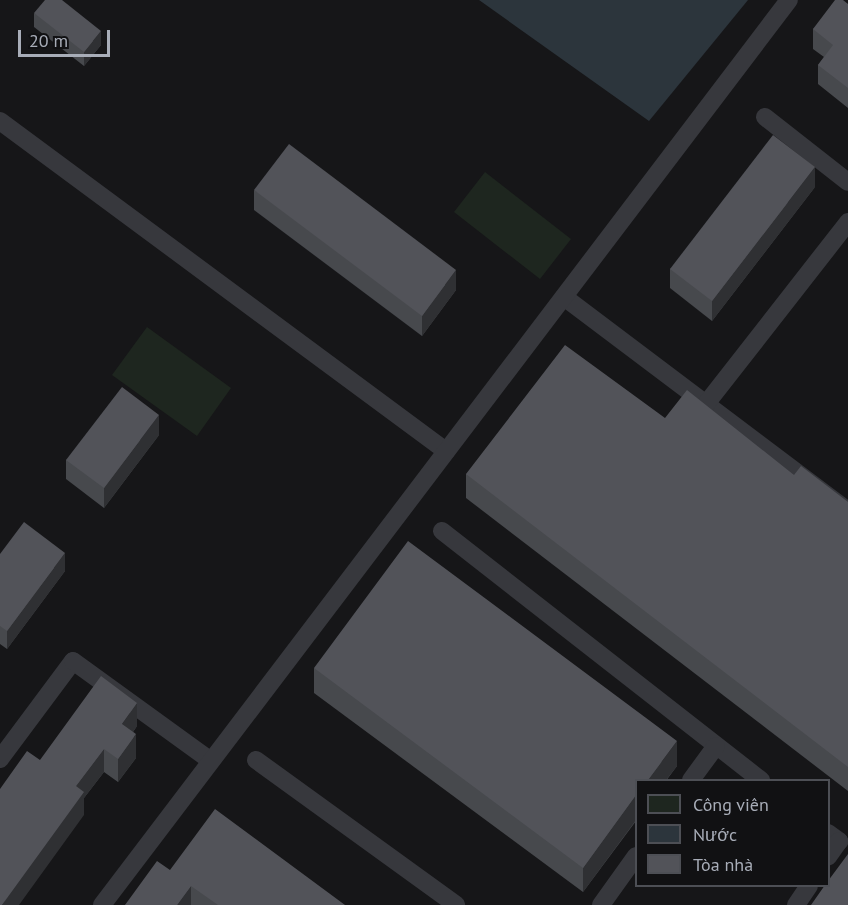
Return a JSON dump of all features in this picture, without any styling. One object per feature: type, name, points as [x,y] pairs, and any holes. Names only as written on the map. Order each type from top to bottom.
[{"type":"lane","points":[[102,905],[789,0]]},
{"type":"lane","points":[[765,117],[848,182]]},
{"type":"lane","points":[[0,121],[446,451]]},
{"type":"lane","points":[[706,404],[848,222]]},
{"type":"lane","points":[[564,297],[848,512]]},
{"type":"lane","points":[[442,531],[760,779]]},
{"type":"lane","points":[[0,759],[73,661],[211,761]]},
{"type":"lane","points":[[692,779],[717,746]]},
{"type":"lane","points":[[256,760],[456,905]]},
{"type":"lane","points":[[830,834],[839,841],[830,854]]},
{"type":"lane","points":[[602,905],[635,857]]},
{"type":"lane","points":[[796,905],[808,887]]},
{"type":"green space","points":[[485,172],[571,239],[540,279],[454,212]]},
{"type":"green space","points":[[147,327],[231,388],[197,436],[112,375]]},
{"type":"water","points":[[479,0],[748,0],[649,121]]},
{"type":"building","points":[[45,0],[62,0],[101,31],[84,52],[34,13]]},
{"type":"building","points":[[835,0],[843,0],[848,4],[848,88],[818,65],[833,45],[813,29]]},
{"type":"building","points":[[773,135],[815,167],[712,301],[670,269]]},
{"type":"building","points":[[289,144],[456,270],[422,316],[254,190]]},
{"type":"building","points":[[565,345],[665,418],[687,390],[794,475],[801,466],[848,502],[848,767],[466,474]]},
{"type":"building","points":[[122,387],[159,415],[104,488],[66,460]]},
{"type":"building","points":[[24,522],[65,553],[7,631],[0,626],[0,554]]},
{"type":"building","points":[[408,541],[677,741],[649,779],[635,779],[635,796],[583,868],[314,668]]},
{"type":"building","points":[[101,676],[137,703],[122,724],[136,734],[118,759],[104,749],[76,786],[84,792],[0,905],[0,789],[27,751],[40,760]]},
{"type":"building","points":[[215,809],[345,905],[218,905],[191,886],[177,905],[125,905],[157,861],[170,870]]},
{"type":"building","points":[[848,854],[848,905],[811,905],[824,887],[830,887],[830,878]]}]
